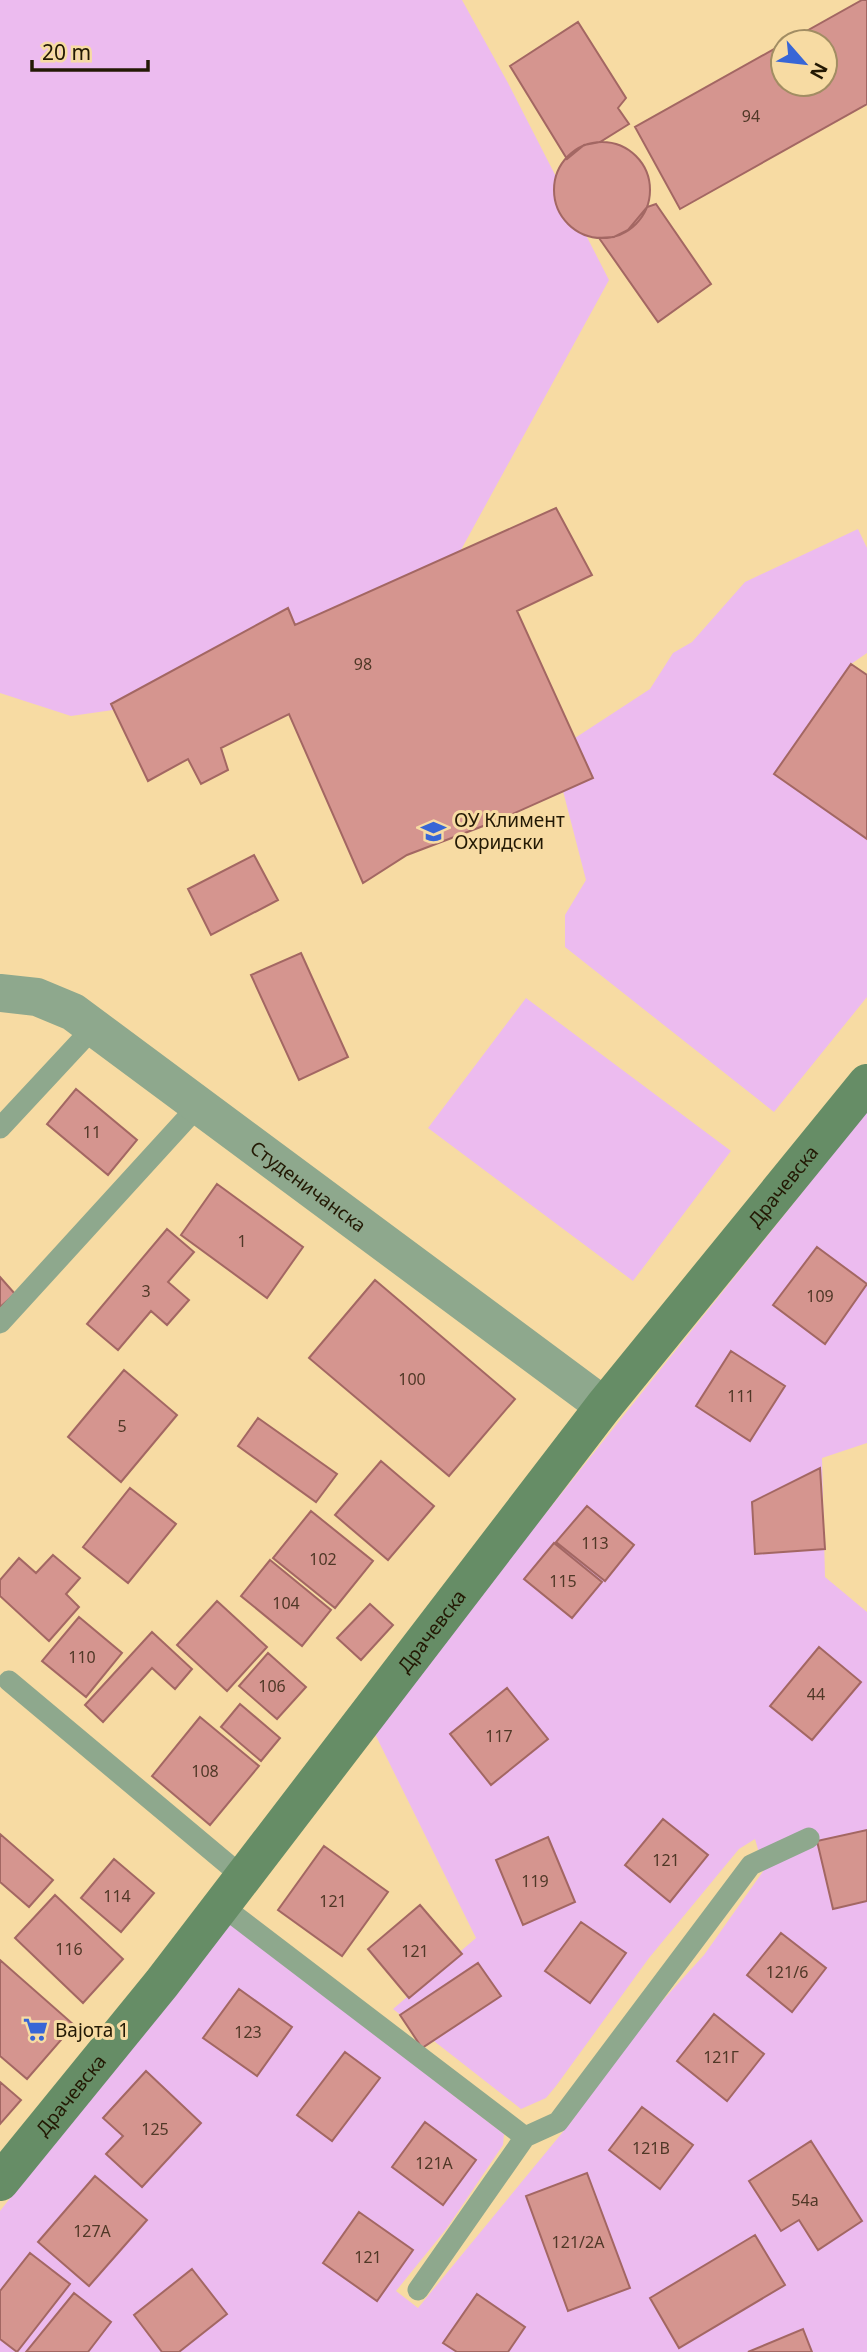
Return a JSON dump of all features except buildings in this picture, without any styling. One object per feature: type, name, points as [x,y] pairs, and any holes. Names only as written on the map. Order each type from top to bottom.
[{"type":"main road","name":"Драчевска","points":[[0,2182],[98,2065],[604,1406],[867,1083]]},
{"type":"street","name":"Студеничанска","points":[[0,993],[37,997],[73,1012],[604,1406]]},
{"type":"lane","points":[[0,1128],[94,1027]]},
{"type":"lane","points":[[0,1323],[199,1105]]},
{"type":"lane","points":[[9,1681],[232,1891],[525,2137]]},
{"type":"lane","points":[[418,2290],[525,2137],[558,2122],[751,1865],[809,1838]]},
{"type":"shaded area","points":[[0,0],[462,0],[508,83],[609,280],[422,621],[260,689],[71,716],[0,693]]},
{"type":"shaded area","points":[[858,529],[867,548],[867,653],[851,664],[867,839],[867,997],[774,1112],[565,947],[565,915],[586,880],[563,791],[593,777],[575,738],[650,689],[673,653],[692,642],[745,582]]},
{"type":"shaded area","points":[[526,998],[731,1151],[633,1281],[428,1128]]},
{"type":"shaded area","points":[[867,1111],[867,1443],[822,1458],[825,1577],[867,1612],[867,2352],[0,2352],[0,2211],[228,1922],[504,2134],[503,2145],[447,2228],[396,2291],[418,2308],[571,2122],[634,2032],[704,1955],[764,1870],[755,1839],[739,1849],[649,1958],[546,2098],[521,2109],[393,2009],[476,1938],[375,1734],[485,1589]]},
{"type":"place","name":"ОУ Климент Охридски","points":[[434,831]]},
{"type":"place","name":"Вајота 1","points":[[35,2030]]}]
